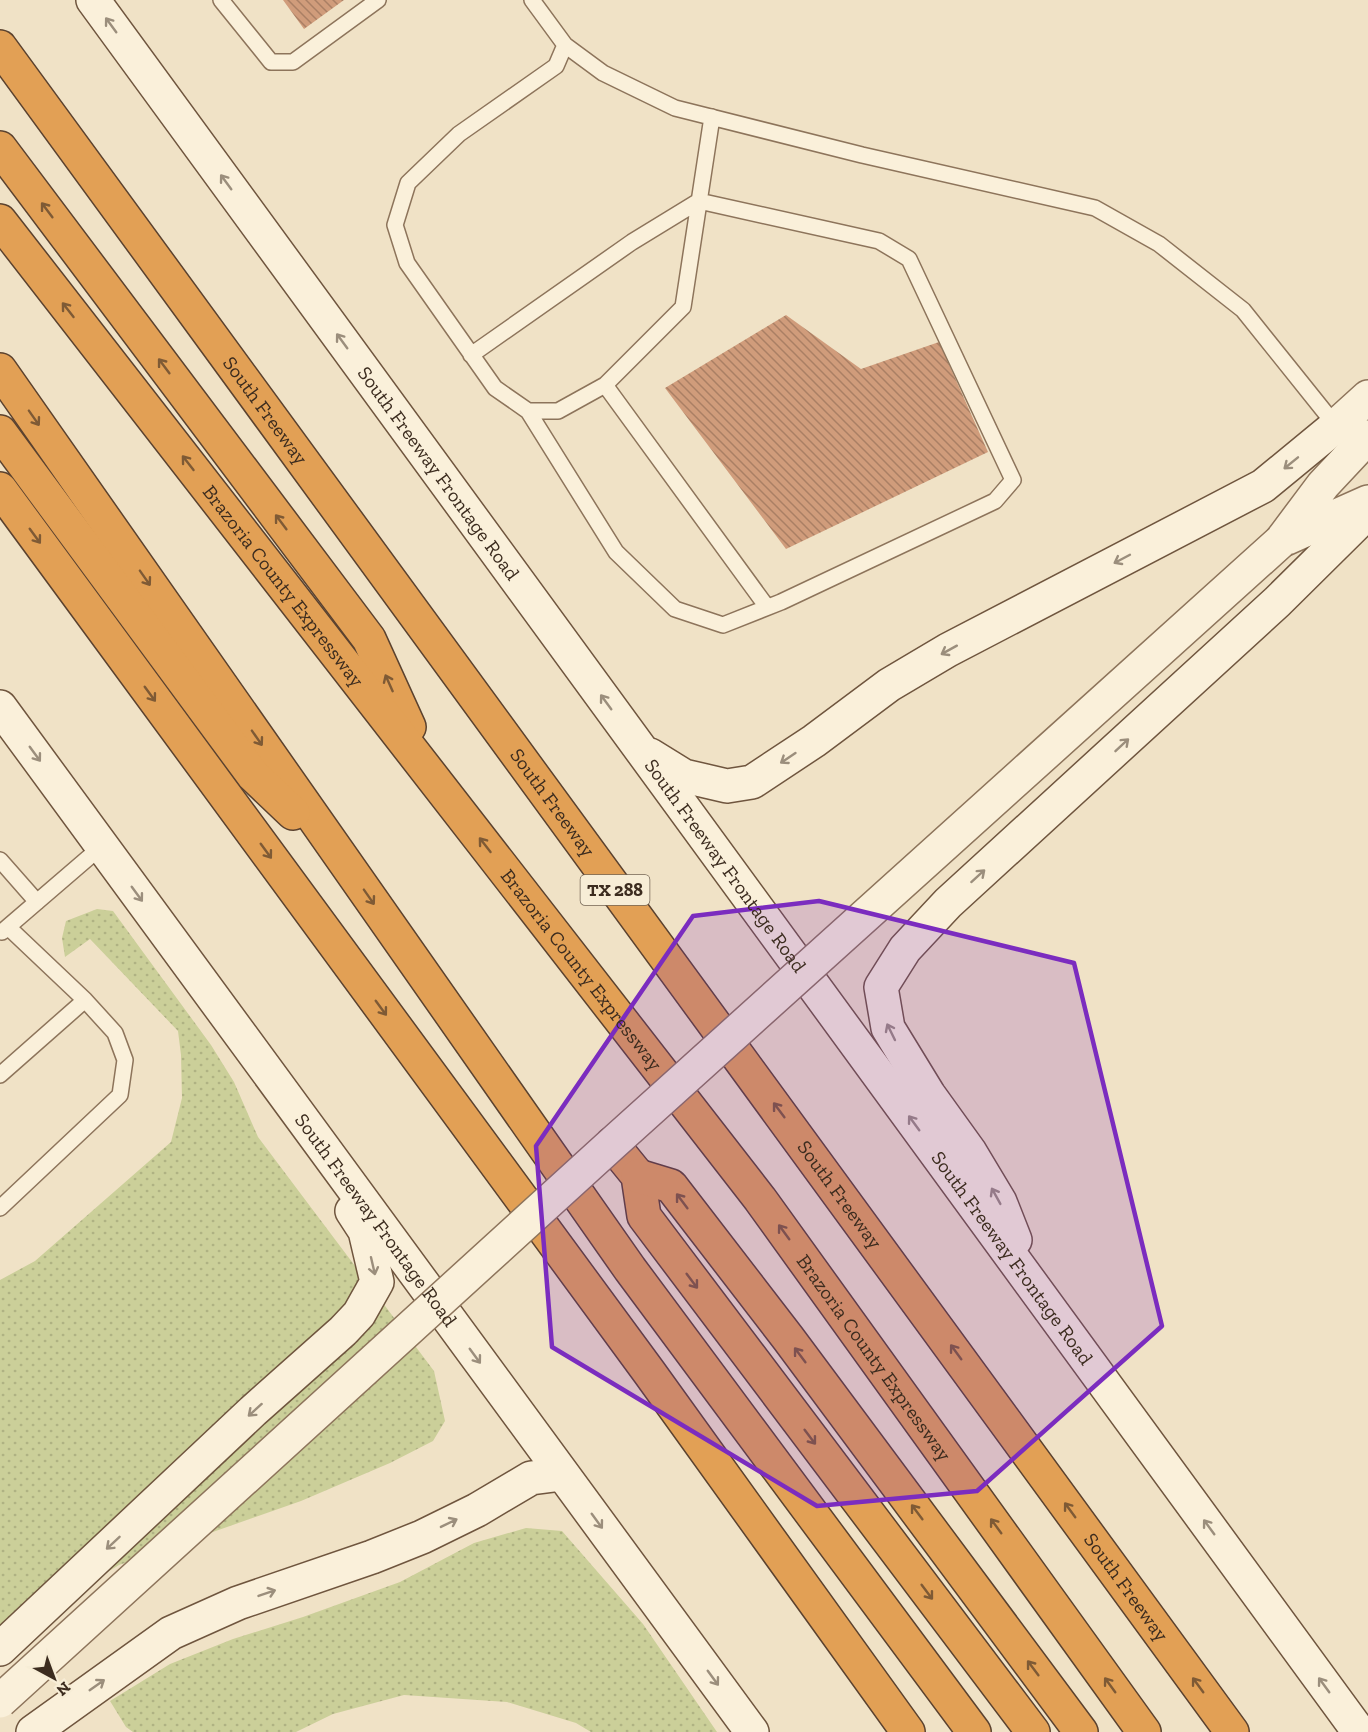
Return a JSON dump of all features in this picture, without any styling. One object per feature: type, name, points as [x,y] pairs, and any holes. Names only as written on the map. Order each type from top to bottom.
[{"type":"highway","name":"South Freeway","points":[[0,47],[1232,1732]]},
{"type":"highway","points":[[0,148],[369,639],[430,775]]},
{"type":"highway","name":"Brazoria County Expressway","points":[[0,221],[760,1199],[1144,1732]]},
{"type":"highway","points":[[0,370],[630,1269],[974,1732]]},
{"type":"highway","points":[[0,432],[253,775],[342,859]]},
{"type":"highway","points":[[0,489],[642,1363],[908,1732]]},
{"type":"highway","points":[[612,1144],[638,1176],[644,1216],[1033,1732]]},
{"type":"highway","points":[[638,1176],[671,1186],[788,1338],[1081,1732]]},
{"type":"main road","name":"South Freeway Frontage Road","points":[[93,0],[1359,1732]]},
{"type":"main road","points":[[641,749],[684,776],[727,786],[752,782],[814,741],[889,685],[948,650],[1263,486],[1368,397]]},
{"type":"main road","points":[[0,1701],[612,1144],[1281,541],[1323,485],[1368,437]]},
{"type":"main road","points":[[1281,541],[1368,502]]},
{"type":"main road","points":[[1035,1289],[1000,1202],[970,1152],[929,1095],[888,1028],[881,987],[905,949],[948,903],[1268,610],[1368,513]]},
{"type":"main road","name":"South Freeway Frontage Road","points":[[0,707],[752,1732]]},
{"type":"main road","points":[[0,1649],[253,1411],[343,1331],[359,1314],[377,1282],[365,1231],[282,1116],[253,1053]]},
{"type":"main road","points":[[33,1732],[171,1633],[238,1603],[372,1557],[422,1537],[477,1510],[531,1478],[562,1474]]},
{"type":"lane","points":[[221,0],[271,62],[293,62],[378,0]]},
{"type":"lane","points":[[532,0],[565,45],[603,73],[675,108],[862,155],[1095,208],[1159,244],[1243,310],[1336,426]]},
{"type":"lane","points":[[471,355],[632,242],[699,201],[879,241],[909,259],[1013,480],[995,501],[723,626],[675,609],[616,552],[528,411],[495,388],[471,355],[407,263],[395,225],[408,183],[459,134],[556,66],[565,45]]},
{"type":"lane","points":[[528,411],[558,411],[605,385],[683,307],[712,117]]},
{"type":"lane","points":[[605,385],[767,607]]},
{"type":"lane","points":[[0,1208],[120,1095],[125,1060],[115,1033],[85,1000],[4,931],[102,846]]},
{"type":"lane","points":[[0,860],[37,902]]},
{"type":"lane","points":[[0,1075],[85,1000]]},
{"type":"highlighted area","points":[[819,901],[1074,963],[1162,1326],[977,1491],[817,1506],[552,1347],[536,1146],[693,916]]},
{"type":"green space","points":[[97,909],[113,911],[211,1045],[234,1082],[258,1137],[434,1371],[445,1421],[433,1441],[390,1463],[301,1501],[119,1565],[26,1621],[0,1640],[0,1280],[35,1261],[171,1142],[182,1098],[178,1031],[90,939],[65,957],[62,938],[66,921]]},
{"type":"green space","points":[[526,1528],[562,1531],[643,1624],[717,1732],[591,1732],[576,1723],[507,1702],[404,1695],[333,1714],[296,1732],[133,1732],[126,1727],[110,1701],[170,1664],[233,1639],[400,1582],[474,1543]]},
{"type":"building","points":[[283,0],[344,0],[304,29]]},
{"type":"building","points":[[786,315],[861,369],[939,342],[988,452],[786,549],[665,388]]}]
